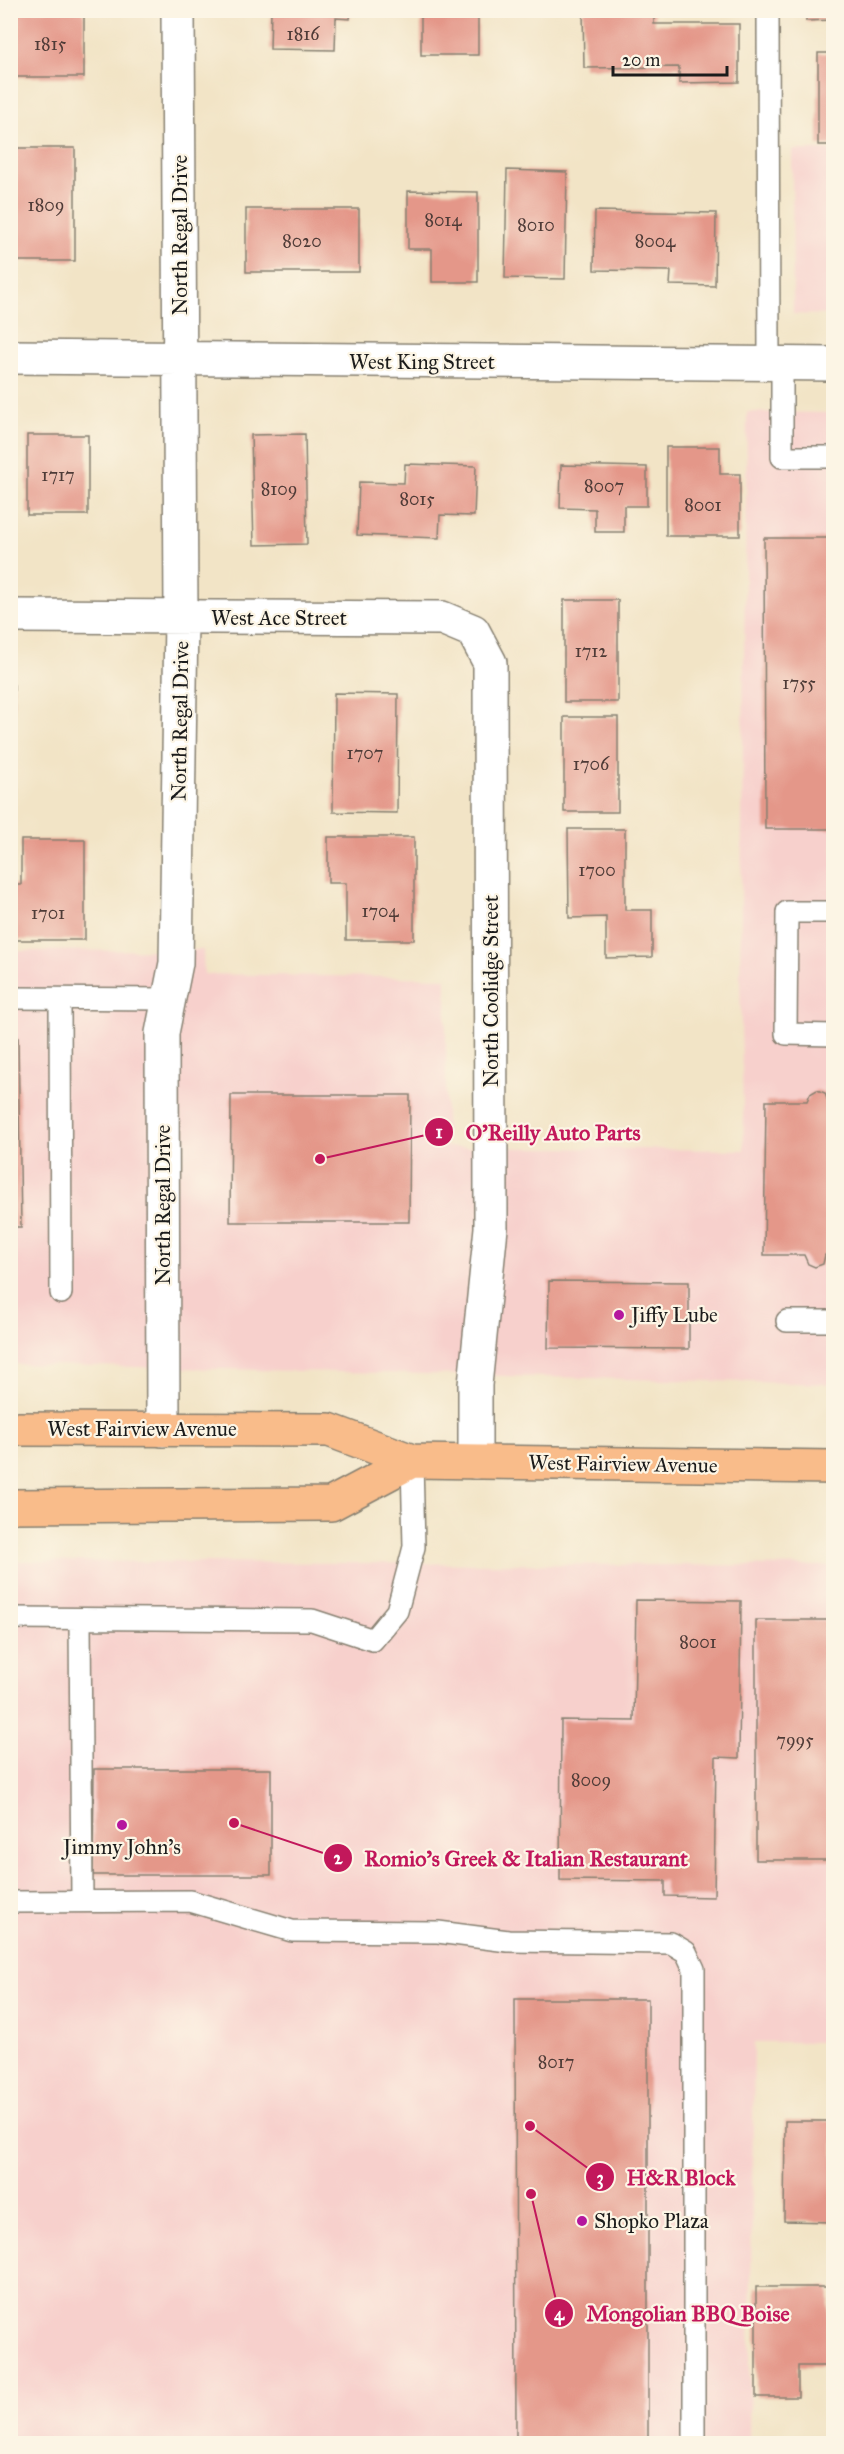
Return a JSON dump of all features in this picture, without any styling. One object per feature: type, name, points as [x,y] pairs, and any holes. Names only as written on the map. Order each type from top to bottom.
[{"type":"main road","name":"West Fairview Avenue","points":[[10,1429],[329,1430],[412,1461],[834,1467]]},
{"type":"main road","name":"West Fairview Avenue","points":[[10,1506],[331,1504],[412,1461]]},
{"type":"street","name":"North Regal Drive","points":[[163,1430],[162,1033],[176,963],[181,618],[178,10]]},
{"type":"street","name":"West King Street","points":[[10,357],[834,364]]},
{"type":"street","name":"West Ace Street","points":[[10,616],[442,618],[472,631]]},
{"type":"street","name":"North Coolidge Street","points":[[472,631],[490,663],[492,1019],[491,1228],[475,1385],[475,1462]]},
{"type":"lane","points":[[768,10],[775,364],[782,457],[834,458]]},
{"type":"lane","points":[[834,912],[787,912],[786,1034],[834,1035]]},
{"type":"lane","points":[[10,998],[169,999]]},
{"type":"lane","points":[[60,999],[61,1293]]},
{"type":"lane","points":[[787,1321],[834,1320]]},
{"type":"lane","points":[[10,1618],[312,1620],[373,1640],[397,1611],[414,1547],[412,1461]]},
{"type":"lane","points":[[80,1619],[82,1901]]},
{"type":"lane","points":[[10,1902],[190,1901],[292,1930],[438,1932],[508,1941],[671,1942],[686,1952],[694,1969],[694,2444]]},
{"type":"shaded area","points":[[792,150],[833,150],[833,315],[793,314]]},
{"type":"shaded area","points":[[747,412],[833,413],[833,1384],[11,1364],[11,951],[203,950],[204,974],[446,978],[446,1147],[744,1150],[740,983]]},
{"type":"shaded area","name":"Shopko Plaza","points":[[11,1561],[833,1566],[833,2042],[754,2042],[749,2443],[11,2444]]},
{"type":"building","points":[[16,10],[84,10],[84,77],[16,77]]},
{"type":"building","points":[[271,10],[351,10],[350,19],[336,18],[335,50],[270,49]]},
{"type":"building","points":[[421,10],[478,10],[478,55],[421,55]]},
{"type":"building","points":[[583,10],[654,10],[654,24],[739,24],[739,82],[679,83],[679,67],[584,68]]},
{"type":"building","points":[[806,10],[834,10],[834,20],[806,21]]},
{"type":"building","points":[[818,53],[834,53],[834,145],[818,145]]},
{"type":"building","points":[[16,148],[75,148],[75,261],[16,261]]},
{"type":"building","points":[[507,170],[567,172],[565,279],[505,278]]},
{"type":"building","points":[[408,191],[478,192],[478,282],[432,282],[432,249],[408,249]]},
{"type":"building","points":[[246,209],[359,209],[359,272],[246,272]]},
{"type":"building","points":[[595,211],[716,213],[715,286],[670,285],[671,271],[594,270]]},
{"type":"building","points":[[305,434],[307,544],[254,545],[251,435]]},
{"type":"building","points":[[27,435],[88,435],[88,515],[27,515]]},
{"type":"building","points":[[666,447],[720,447],[720,474],[740,474],[740,536],[666,536]]},
{"type":"building","points":[[405,464],[476,466],[474,516],[440,515],[439,538],[357,535],[359,482],[404,483]]},
{"type":"building","points":[[561,465],[647,467],[647,506],[624,506],[624,532],[595,532],[595,509],[560,508]]},
{"type":"building","points":[[764,538],[834,538],[834,829],[765,829]]},
{"type":"building","points":[[564,600],[618,600],[618,702],[564,702]]},
{"type":"building","points":[[10,685],[14,685],[14,810],[10,810]]},
{"type":"building","points":[[334,693],[398,694],[397,813],[333,812]]},
{"type":"building","points":[[564,717],[618,717],[618,812],[564,812]]},
{"type":"building","points":[[568,829],[625,829],[625,910],[652,910],[652,957],[606,958],[606,917],[569,918]]},
{"type":"building","points":[[328,837],[414,837],[414,940],[346,940],[346,883],[328,883]]},
{"type":"building","points":[[21,840],[85,840],[85,940],[10,940],[10,885],[21,885]]},
{"type":"building","points":[[10,1038],[18,1038],[21,1227],[10,1227]]},
{"type":"building","points":[[817,1090],[825,1093],[828,1102],[834,1102],[834,1255],[825,1255],[823,1264],[815,1267],[808,1264],[804,1255],[764,1255],[766,1101],[807,1101],[810,1094]]},
{"type":"building","points":[[231,1095],[410,1095],[409,1222],[230,1222]]},
{"type":"building","name":"Jiffy Lube","points":[[549,1281],[689,1282],[689,1349],[548,1348]]},
{"type":"building","points":[[636,1600],[741,1601],[739,1758],[716,1757],[714,1897],[665,1896],[665,1881],[560,1880],[561,1720],[634,1721]]},
{"type":"building","points":[[756,1620],[833,1620],[833,1860],[756,1860]]},
{"type":"building","points":[[94,1769],[271,1769],[271,1875],[93,1875]]},
{"type":"building","name":"Shopko Plaza","points":[[515,1999],[648,1999],[648,2444],[516,2444]]},
{"type":"building","points":[[785,2121],[834,2121],[834,2222],[784,2221]]},
{"type":"building","points":[[756,2287],[829,2287],[829,2366],[798,2366],[798,2397],[756,2397]]},
{"type":"place","name":"O'Reilly Auto Parts","points":[[320,1159]]},
{"type":"place","name":"Jiffy Lube","points":[[619,1315]]},
{"type":"place","name":"Romio's Greek & Italian Restaurant","points":[[234,1823]]},
{"type":"place","name":"Jimmy John's","points":[[122,1825]]},
{"type":"place","name":"H&R Block","points":[[530,2126]]},
{"type":"place","name":"Mongolian BBQ Boise","points":[[531,2194]]},
{"type":"place","name":"Shopko Plaza","points":[[582,2221]]}]
